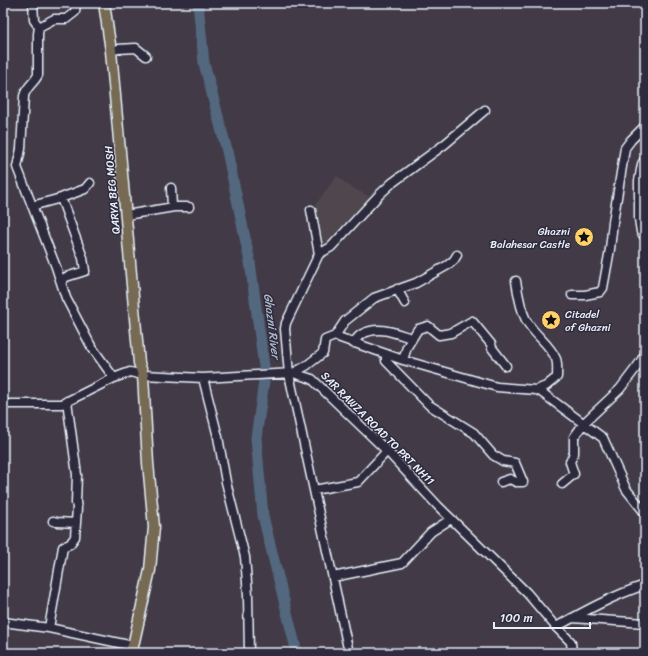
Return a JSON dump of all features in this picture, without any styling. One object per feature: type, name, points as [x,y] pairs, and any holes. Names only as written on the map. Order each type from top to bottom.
[{"type":"main road","name":"QARYA BEG MOSH","points":[[104,3],[112,52],[139,363],[143,375]]},
{"type":"main road","points":[[131,649],[150,570],[154,527],[148,463],[143,375]]},
{"type":"street","points":[[33,3],[34,20],[39,27],[38,75],[26,90],[24,96],[21,149],[17,167],[66,298],[91,346],[114,378]]},
{"type":"street","points":[[39,27],[54,19],[66,19],[74,12],[76,3]]},
{"type":"street","points":[[112,52],[118,49],[136,48],[146,56]]},
{"type":"street","points":[[349,653],[288,374],[285,329],[286,323],[319,254],[331,247],[392,183],[445,144],[485,110]]},
{"type":"street","points":[[572,294],[585,295],[600,292],[603,288],[625,148],[645,126]]},
{"type":"street","points":[[645,159],[642,164],[638,181],[639,219],[641,232],[645,237]]},
{"type":"street","points":[[32,206],[61,198],[84,189],[90,182]]},
{"type":"street","points":[[171,188],[172,208]]},
{"type":"street","points":[[61,198],[83,258],[85,271],[66,277],[61,282]]},
{"type":"street","points":[[126,215],[188,207]]},
{"type":"street","points":[[311,210],[319,254]]},
{"type":"street","points":[[288,374],[306,366],[323,353],[325,340],[335,336],[345,321],[374,298],[416,283],[448,265],[457,255]]},
{"type":"street","points":[[335,336],[403,360],[497,387],[536,390],[546,386],[557,378],[556,360],[548,344],[539,337],[526,320],[520,302],[516,281]]},
{"type":"street","points":[[397,289],[405,303]]},
{"type":"street","points":[[403,360],[411,338],[418,329],[428,326],[439,335],[451,333],[472,320],[506,366]]},
{"type":"street","points":[[353,343],[361,334],[382,330],[411,338]]},
{"type":"street","points":[[386,354],[386,361],[429,405],[474,432],[493,455],[503,461],[515,463],[523,482],[516,482],[510,479],[501,482]]},
{"type":"street","points":[[562,484],[574,474],[570,462],[574,453],[574,437],[584,423],[620,389],[640,364],[645,354]]},
{"type":"street","name":"SAR RAWZA ROAD TO PRT NH11","points":[[3,404],[62,404],[114,378],[130,372],[143,375],[203,378],[288,374],[312,379],[387,451],[451,519],[527,593],[571,642],[572,653]]},
{"type":"street","points":[[203,378],[218,437],[226,482],[245,557],[248,595],[249,653]]},
{"type":"street","points":[[536,390],[603,438],[626,489],[645,513]]},
{"type":"street","points":[[49,628],[62,547],[70,544],[75,537],[77,475],[67,401]]},
{"type":"street","points":[[314,490],[358,482],[387,451]]},
{"type":"street","points":[[332,577],[402,563],[432,532],[451,519]]},
{"type":"street","points":[[53,521],[76,523]]},
{"type":"street","points":[[556,627],[600,603],[645,584]]},
{"type":"street","points":[[571,618],[645,623]]},
{"type":"street","points":[[3,623],[49,628],[131,649]]},
{"type":"shaded area","points":[[337,176],[349,186],[370,197],[324,245],[315,205]]},
{"type":"waterway","name":"Ghazni River","points":[[198,3],[204,63],[227,151],[250,262],[265,374],[256,438],[263,516],[297,653]]},
{"type":"place","name":"Ghazni Balahesar Castle","points":[[584,237]]},
{"type":"place","name":"Citadel of Ghazni","points":[[551,320]]}]
